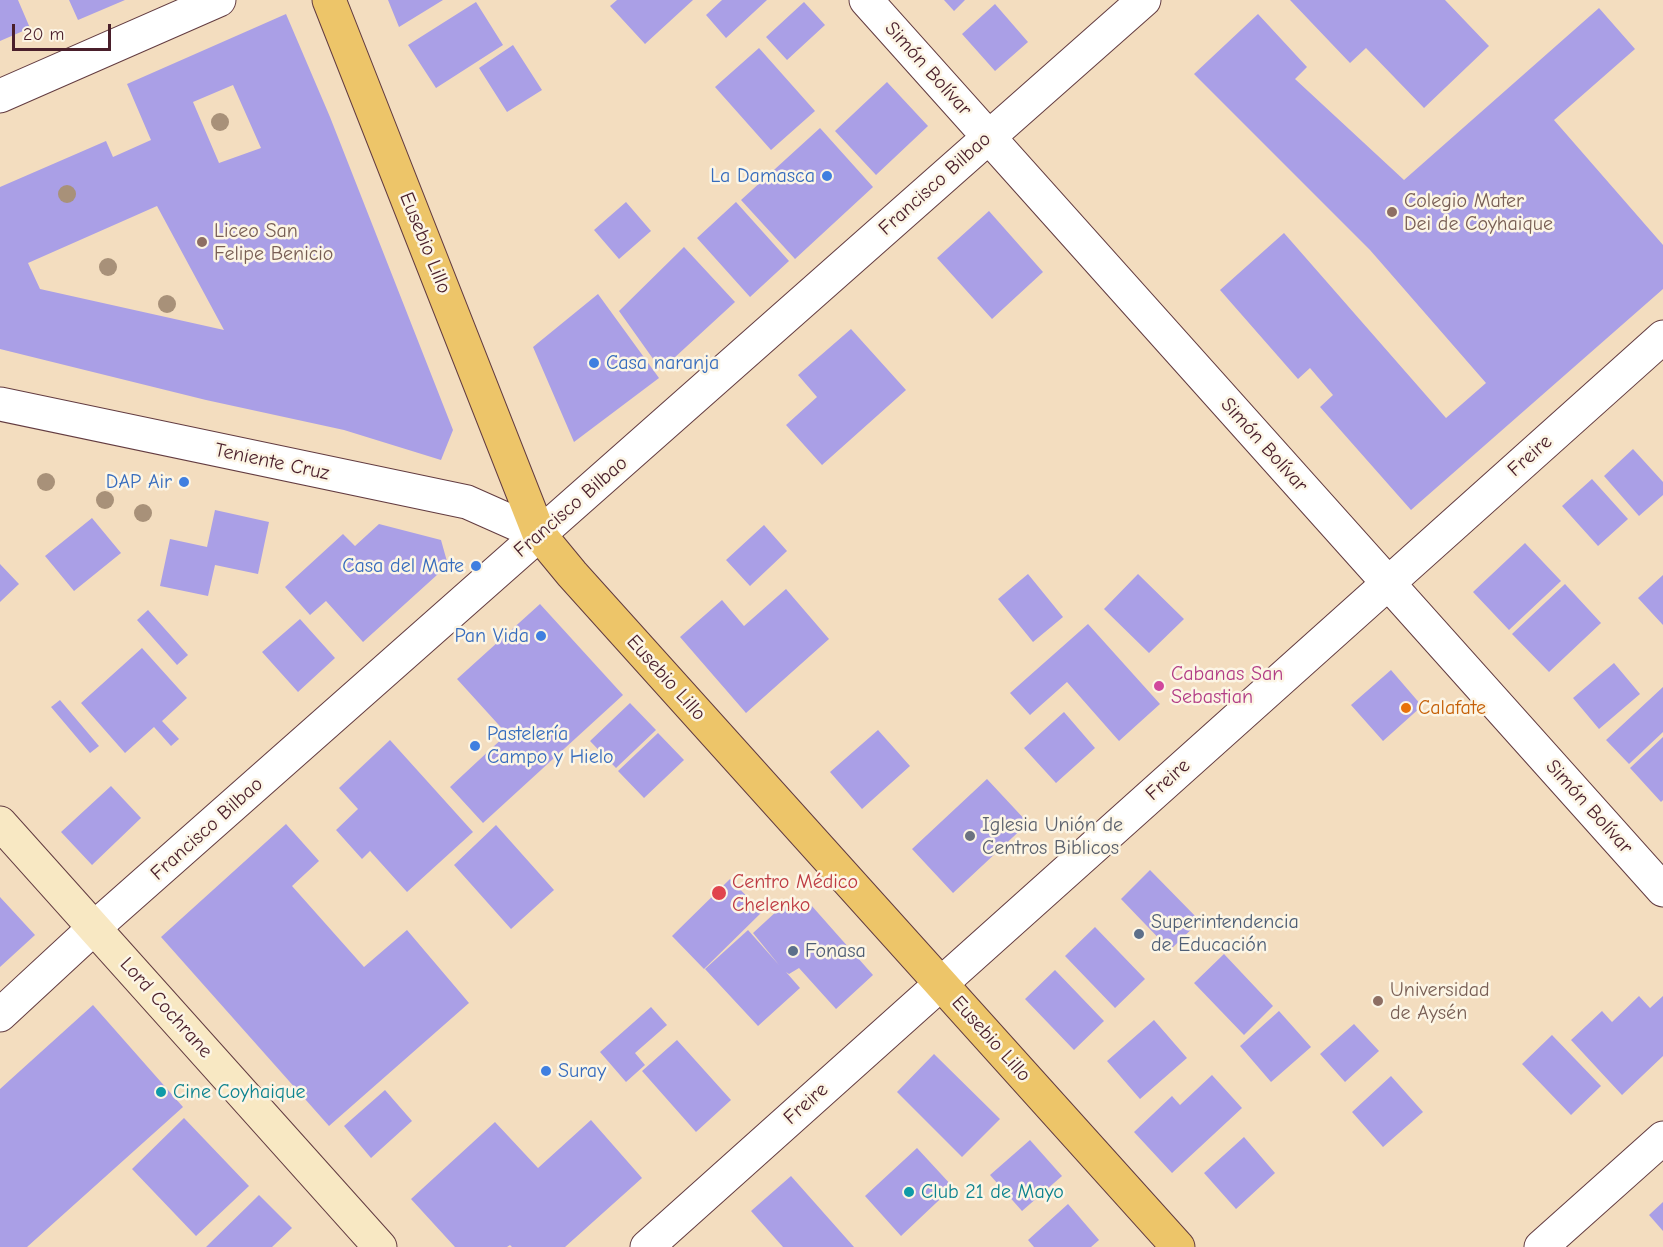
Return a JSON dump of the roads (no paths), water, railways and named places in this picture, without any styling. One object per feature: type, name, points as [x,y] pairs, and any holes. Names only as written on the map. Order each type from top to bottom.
[{"type":"main road","name":"Eusebio Lillo","points":[[329,0],[539,534],[572,574],[1178,1247]]},
{"type":"main road","name":"Lord Cochrane","points":[[0,823],[380,1247]]},
{"type":"street","points":[[0,96],[219,0]]},
{"type":"street","name":"Simón Bolívar","points":[[866,0],[1663,890]]},
{"type":"street","name":"Francisco Bilbao","points":[[0,1015],[94,928],[1144,0]]},
{"type":"street","name":"Freire","points":[[646,1247],[1663,337]]},
{"type":"street","name":"Teniente Cruz","points":[[0,405],[467,502],[539,534]]},
{"type":"street","points":[[1541,1247],[1663,1138]]},
{"type":"place","name":"La Damasca","points":[[827,176]]},
{"type":"place","name":"Colegio Mater Dei de Coyhaique","points":[[1392,212]]},
{"type":"place","name":"Liceo San Felipe Benicio","points":[[202,242]]},
{"type":"place","name":"Casa naranja","points":[[594,363]]},
{"type":"place","name":"DAP Air","points":[[184,482]]},
{"type":"place","name":"Casa del Mate","points":[[476,566]]},
{"type":"place","name":"Pan Vida","points":[[541,636]]},
{"type":"place","name":"Cabanas San Sebastian","points":[[1159,686]]},
{"type":"place","name":"Calafate","points":[[1406,708]]},
{"type":"place","name":"Pastelería Campo y Hielo","points":[[475,746]]},
{"type":"place","name":"Iglesia Unión de Centros Biblicos","points":[[970,836]]},
{"type":"place","name":"Centro Médico Chelenko","points":[[719,893]]},
{"type":"place","name":"Superintendencia de Educación","points":[[1139,934]]},
{"type":"place","name":"Fonasa","points":[[793,951]]},
{"type":"place","name":"Universidad de Aysén","points":[[1378,1001]]},
{"type":"place","name":"Suray","points":[[546,1071]]},
{"type":"place","name":"Cine Coyhaique","points":[[161,1092]]},
{"type":"place","name":"Club 21 de Mayo","points":[[909,1192]]}]
